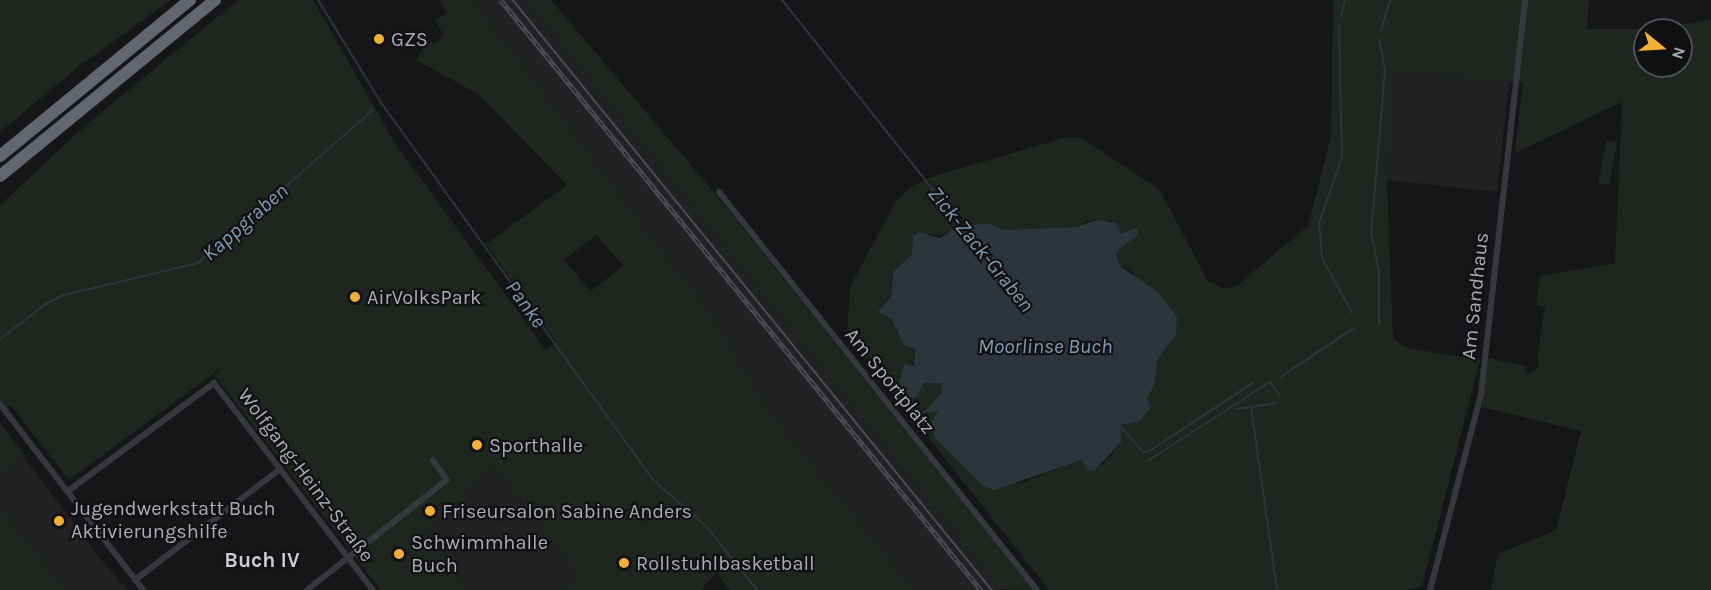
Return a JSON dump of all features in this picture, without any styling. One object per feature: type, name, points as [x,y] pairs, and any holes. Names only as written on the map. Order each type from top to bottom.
[{"type":"highway","points":[[0,156],[190,0]]},
{"type":"highway","points":[[0,176],[215,0]]},
{"type":"street","name":"Am Sandhaus","points":[[1430,590],[1481,394],[1525,0]]},
{"type":"street","name":"Am Sportplatz","points":[[719,192],[1037,590]]},
{"type":"street","name":"Wolfgang-Heinz-Straße","points":[[68,491],[210,382],[218,387],[373,590]]},
{"type":"street","points":[[0,404],[143,590]]},
{"type":"street","points":[[307,590],[447,480],[433,461]]},
{"type":"street","points":[[135,580],[280,469]]},
{"type":"shaded area","points":[[0,0],[171,0],[78,67],[0,132]]},
{"type":"shaded area","points":[[238,0],[313,0],[396,145],[546,350],[556,342],[486,244],[567,185],[478,94],[416,60],[427,43],[436,43],[443,34],[435,20],[447,14],[439,0],[473,0],[714,318],[768,410],[915,590],[730,590],[716,573],[701,590],[565,590],[582,577],[495,467],[465,490],[469,496],[423,531],[468,590],[381,590],[214,375],[228,363],[69,480],[11,406],[7,408],[0,399],[0,205],[87,124]],"holes":[[[596,235],[623,266],[591,291],[564,260]]]},
{"type":"shaded area","points":[[473,0],[526,0],[1001,590],[915,590],[768,410],[714,318]]},
{"type":"shaded area","points":[[526,0],[551,0],[723,203],[1033,590],[1000,589]]},
{"type":"shaded area","points":[[1333,0],[1589,0],[1587,29],[1633,29],[1633,78],[1693,78],[1693,22],[1711,19],[1711,590],[1491,590],[1498,554],[1556,530],[1581,431],[1482,407],[1488,358],[1526,366],[1526,374],[1532,373],[1539,366],[1537,358],[1545,307],[1536,305],[1540,276],[1615,263],[1622,102],[1515,153],[1523,83],[1394,70],[1396,88],[1387,180],[1393,339],[1408,348],[1480,360],[1422,586],[1407,590],[1049,590],[847,335],[850,287],[895,203],[912,186],[934,176],[1064,138],[1080,137],[1159,189],[1208,281],[1222,288],[1235,287],[1308,226],[1331,136]],"holes":[[[1087,221],[1111,221],[1121,234],[1137,236],[1119,249],[1116,255],[1120,266],[1129,269],[1177,317],[1176,334],[1157,359],[1155,383],[1147,400],[1152,406],[1121,425],[1113,454],[1095,470],[1087,468],[1081,459],[1024,482],[983,486],[935,438],[938,411],[923,411],[937,399],[944,387],[942,383],[924,383],[919,390],[912,368],[915,348],[904,345],[890,319],[886,300],[892,295],[893,273],[912,254],[913,236],[1075,227]]]},
{"type":"shaded area","points":[[1394,69],[1509,82],[1497,192],[1387,180],[1396,88]]},
{"type":"shaded area","points":[[1606,140],[1617,142],[1609,185],[1598,183]]},
{"type":"shaded area","points":[[0,423],[26,456],[0,476]]},
{"type":"shaded area","points":[[24,457],[127,590],[66,590],[0,506],[0,476]]},
{"type":"shaded area","points":[[495,467],[583,577],[565,590],[468,590],[423,531],[469,496],[465,490]]},
{"type":"shaded area","points":[[0,506],[66,590],[0,590]]},
{"type":"water","name":"Moorlinse Buch","points":[[1098,220],[1116,223],[1121,234],[1138,227],[1137,236],[1119,249],[1116,255],[1120,266],[1159,293],[1177,317],[1176,334],[1157,360],[1155,383],[1147,400],[1152,406],[1140,421],[1121,425],[1121,442],[1095,470],[1089,471],[1081,460],[994,490],[983,486],[935,438],[932,422],[938,411],[923,413],[941,393],[942,383],[924,383],[916,397],[909,399],[898,387],[904,364],[914,366],[915,349],[904,345],[891,319],[878,312],[892,295],[893,272],[912,254],[913,236],[918,232],[940,238],[961,225],[991,224],[1003,230],[1075,227]]},
{"type":"waterway","name":"Panke","points":[[318,0],[382,104],[652,479],[706,526],[757,590]]},
{"type":"waterway","name":"Zick-Zack-Graben","points":[[782,0],[961,225]]},
{"type":"waterway","points":[[1341,17],[1345,0]]},
{"type":"waterway","points":[[1381,30],[1390,0]]},
{"type":"waterway","points":[[1339,26],[1342,157],[1319,223],[1322,258],[1352,313]]},
{"type":"waterway","points":[[1379,39],[1385,71],[1371,233],[1379,271],[1379,325]]},
{"type":"waterway","name":"Kappgraben","points":[[0,339],[46,304],[64,295],[198,263],[373,110]]},
{"type":"waterway","points":[[1280,377],[1354,328]]},
{"type":"waterway","name":"Zick-Zack-Graben","points":[[1119,425],[1143,452],[1151,450],[1254,382]]},
{"type":"waterway","points":[[1149,460],[1270,382],[1280,396]]},
{"type":"waterway","points":[[1277,403],[1251,407],[1277,590]]},
{"type":"waterway","points":[[1236,409],[1251,407]]},
{"type":"waterway","points":[[912,422],[924,412]]},
{"type":"tram line","points":[[513,0],[992,590]]},
{"type":"railway","points":[[501,0],[981,590]]},
{"type":"place","name":"GZS","points":[[379,39]]},
{"type":"place","name":"AirVolksPark","points":[[355,297]]},
{"type":"place","name":"Sporthalle","points":[[477,445]]},
{"type":"place","name":"Friseursalon Sabine Anders","points":[[430,511]]},
{"type":"place","name":"Jugendwerkstatt Buch Aktivierungshilfe","points":[[59,521]]},
{"type":"place","name":"Schwimmhalle Buch","points":[[399,554]]},
{"type":"place","name":"Rollstuhlbasketball","points":[[624,563]]},
{"type":"district","name":"Buch IV","points":[[262,560]]}]
